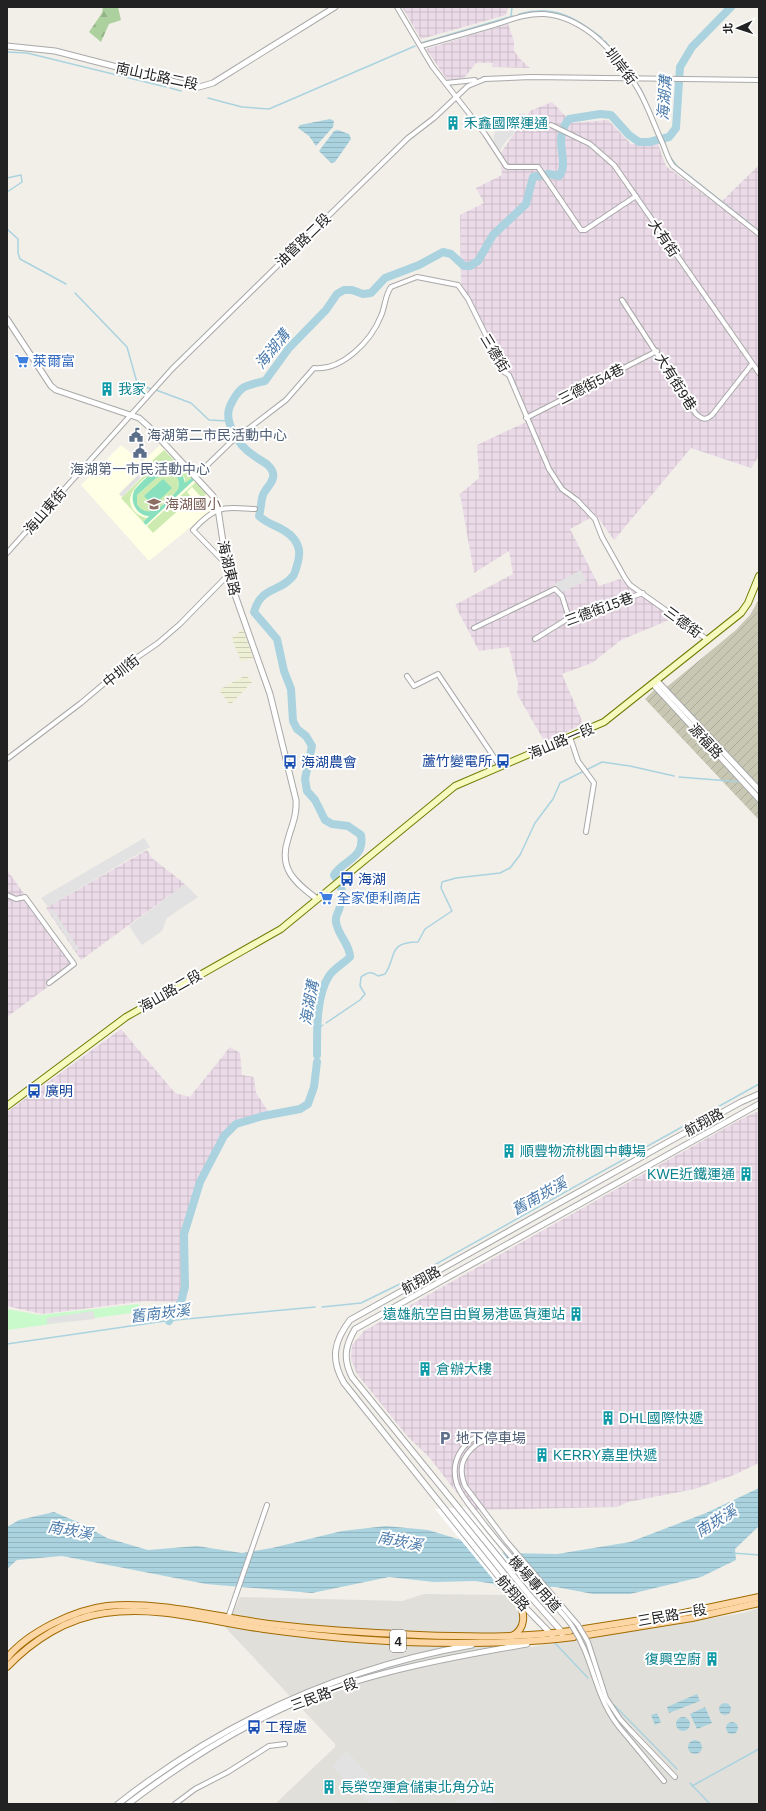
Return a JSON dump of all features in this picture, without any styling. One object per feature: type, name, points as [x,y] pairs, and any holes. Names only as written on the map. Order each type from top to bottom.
[{"type":"main road","name":"海山路一段","points":[[338,882],[456,786],[604,722],[709,640],[741,613],[748,603],[759,576]]},
{"type":"main road","name":"海山路二段","points":[[7,1106],[126,1017],[281,929],[338,882]]},
{"type":"main road","name":"三民路一段","points":[[759,1597],[585,1632],[692,1618],[759,1603]]},
{"type":"main road","points":[[510,1637],[516,1634],[523,1622],[523,1609],[519,1601]]},
{"type":"main road","name":"4","points":[[7,1658],[23,1644],[46,1628],[74,1614],[103,1607],[153,1606],[228,1618],[368,1633],[510,1637],[546,1636],[555,1640]]},
{"type":"main road","name":"4","points":[[7,1667],[30,1645],[75,1621],[90,1616],[125,1611],[153,1612],[225,1624],[372,1641],[482,1643],[546,1636]]},
{"type":"main road","name":"三民路一段","points":[[555,1640],[570,1631]]},
{"type":"main road","name":"三民路一段","points":[[546,1636],[562,1635],[574,1637]]},
{"type":"street","name":"南山北路二段","points":[[7,46],[54,52],[199,87],[213,83],[239,68],[335,7]]},
{"type":"street","points":[[397,7],[446,83],[485,134],[506,166],[538,166],[583,231],[636,196]]},
{"type":"street","name":"圳岸街","points":[[421,46],[518,18],[545,14],[572,22],[596,37],[631,78],[639,90],[658,132],[666,157],[673,166],[759,234]]},
{"type":"street","name":"油管路二段","points":[[446,83],[485,79],[531,77],[759,80]]},
{"type":"street","name":"油管路二段","points":[[131,415],[210,330],[408,138],[434,118],[468,86],[485,79]]},
{"type":"street","name":"大有街","points":[[551,125],[558,130],[571,133],[590,144],[614,165],[759,373]]},
{"type":"street","name":"三德街","points":[[195,477],[231,442],[276,409],[314,368],[325,369],[332,367],[338,362],[349,359],[373,332],[384,310],[391,287],[417,277],[458,285],[463,290],[504,372],[509,376],[526,418],[558,483],[595,519],[602,537],[625,578],[630,585],[644,593],[709,640]]},
{"type":"street","name":"大有街9巷","points":[[622,300],[657,351],[696,414],[702,419],[707,419],[712,415],[752,364]]},
{"type":"street","name":"海湖東路","points":[[7,319],[51,386],[56,390],[131,415],[144,422],[212,496],[218,509],[228,575],[270,694],[296,800],[296,811],[284,852],[284,859],[292,877],[317,899]]},
{"type":"street","name":"三德街54巷","points":[[526,418],[657,351]]},
{"type":"street","name":"海山東街","points":[[7,553],[131,415]]},
{"type":"street","points":[[225,563],[194,530],[211,512],[218,509],[228,507],[255,509]]},
{"type":"street","name":"中圳街","points":[[7,759],[86,699],[126,665],[158,643],[180,624],[228,575]]},
{"type":"street","points":[[474,628],[555,590],[562,596],[569,618]]},
{"type":"street","name":"三德街15巷","points":[[535,639],[569,618],[644,593]]},
{"type":"street","points":[[407,676],[414,686],[438,674],[500,766]]},
{"type":"street","name":"源福路","points":[[655,682],[759,790]]},
{"type":"street","name":"源福路","points":[[655,682],[759,799]]},
{"type":"street","points":[[570,738],[578,761],[594,783],[586,832]]},
{"type":"street","points":[[7,895],[16,899],[25,897],[74,964],[49,983]]},
{"type":"street","name":"航翔路","points":[[555,1640],[546,1636],[339,1375],[336,1367],[336,1348],[338,1337],[350,1320],[663,1145],[741,1102],[759,1094]]},
{"type":"street","name":"航翔路","points":[[562,1635],[352,1377],[347,1367],[346,1347],[355,1329],[759,1104]]},
{"type":"street","name":"機場專用道","points":[[664,1781],[615,1724],[604,1706],[582,1644],[571,1625],[504,1549],[460,1490],[455,1476],[456,1460],[464,1445],[480,1435],[488,1434],[484,1441],[468,1451],[463,1459],[461,1477],[465,1486],[507,1542],[578,1625],[588,1642],[606,1698],[620,1719],[675,1777]]},
{"type":"street","points":[[228,1618],[267,1505]]},
{"type":"street","name":"三民路一段","points":[[128,1804],[161,1779],[210,1748],[248,1726],[304,1700],[369,1678],[422,1664],[546,1636]]},
{"type":"street","name":"三民路一段","points":[[118,1804],[157,1774],[192,1751],[260,1713],[296,1697],[369,1670],[451,1649],[482,1643]]},
{"type":"street","points":[[175,1804],[195,1788],[228,1772],[269,1746],[285,1744]]},
{"type":"shaded area","points":[[402,7],[508,7],[506,15],[421,39]]},
{"type":"shaded area","points":[[508,24],[514,41],[514,51],[530,68],[492,67],[493,63],[476,63],[464,78],[448,81],[426,49]]},
{"type":"shaded area","points":[[552,102],[572,123],[608,120],[631,144],[658,144],[666,166],[718,205],[759,165],[759,456],[751,468],[691,448],[614,540],[596,515],[570,529],[599,586],[620,579],[674,618],[621,640],[592,663],[562,674],[583,723],[546,744],[517,694],[518,683],[509,647],[479,651],[455,605],[513,574],[509,551],[474,573],[460,494],[479,478],[477,445],[530,420],[461,283],[460,215],[484,203],[476,188],[502,175],[500,154],[530,111]]},
{"type":"shaded area","points":[[524,113],[528,120],[505,142],[498,154],[493,145],[496,121]]},
{"type":"shaded area","name":"海湖國小","points":[[121,445],[142,462],[160,445],[207,493],[214,508],[149,561],[81,485]]},
{"type":"shaded area","points":[[139,474],[142,477],[122,497],[119,494]]},
{"type":"shaded area","points":[[581,570],[586,581],[562,592],[553,585]]},
{"type":"shaded area","points":[[759,599],[759,820],[645,699],[655,689],[668,686],[736,630],[750,615]]},
{"type":"shaded area","points":[[243,629],[253,658],[241,662],[232,638]]},
{"type":"shaded area","points":[[246,675],[252,682],[230,705],[219,690]]},
{"type":"shaded area","points":[[144,838],[150,847],[48,907],[41,898]]},
{"type":"shaded area","points":[[147,850],[152,858],[185,884],[81,960],[46,908]]},
{"type":"shaded area","points":[[7,870],[76,966],[7,1017]]},
{"type":"shaded area","points":[[185,884],[198,897],[167,918],[162,931],[142,945],[129,926]]},
{"type":"shaded area","points":[[53,909],[79,949],[76,951],[49,911]]},
{"type":"shaded area","points":[[121,1029],[175,1093],[190,1097],[230,1047],[240,1053],[242,1075],[254,1077],[256,1093],[270,1114],[236,1124],[224,1136],[200,1182],[184,1234],[185,1287],[181,1302],[145,1301],[42,1314],[7,1306],[7,1112]]},
{"type":"shaded area","points":[[759,1111],[759,1463],[734,1475],[695,1489],[628,1502],[617,1507],[470,1510],[429,1457],[408,1437],[357,1374],[351,1359],[352,1345],[364,1331],[743,1118]]},
{"type":"shaded area","points":[[93,1311],[95,1319],[47,1324],[47,1318]]},
{"type":"shaded area","points":[[424,1594],[505,1595],[515,1605],[521,1618],[518,1625],[511,1633],[504,1634],[507,1651],[743,1613],[759,1608],[759,1804],[275,1804],[335,1747],[335,1744],[223,1625],[232,1614],[240,1597],[402,1601]]},
{"type":"shaded area","points":[[346,1751],[397,1804],[370,1804],[332,1767]]},
{"type":"shaded area","points":[[484,1788],[490,1792],[495,1804],[449,1804]]},
{"type":"green space","points":[[103,7],[118,7],[121,20],[109,24],[101,42],[89,32],[102,13]]},
{"type":"green space","points":[[164,450],[192,478],[185,484],[185,479],[178,469],[168,466],[159,467],[143,479],[134,490],[130,502],[135,512],[147,518],[143,522],[121,498],[145,475],[141,471]]},
{"type":"green space","points":[[167,466],[175,468],[180,472],[185,483],[192,478],[194,480],[146,525],[143,522],[149,516],[141,514],[136,508],[133,500],[134,491],[141,482],[157,469]],"holes":[[[163,472],[170,472],[176,476],[179,485],[178,489],[170,499],[159,508],[153,511],[142,509],[137,504],[137,495]]]},
{"type":"green space","points":[[163,472],[170,472],[176,476],[179,485],[178,489],[165,504],[159,508],[153,511],[142,509],[137,504],[137,495]]},
{"type":"green space","points":[[163,479],[172,488],[153,506],[144,496]]},
{"type":"green space","points":[[196,482],[207,493],[202,498],[192,487],[187,492],[192,498],[153,533],[147,526]]},
{"type":"green space","points":[[138,1304],[146,1311],[7,1330],[7,1309],[40,1315]]},
{"type":"water","points":[[330,119],[334,121],[333,127],[316,146],[309,136],[298,128],[300,125]]},
{"type":"water","points":[[338,130],[349,134],[351,139],[335,162],[331,163],[319,151],[334,131]]},
{"type":"water","name":"南崁溪","points":[[759,1488],[759,1526],[735,1549],[736,1560],[701,1577],[630,1594],[593,1594],[556,1587],[508,1586],[475,1581],[434,1582],[389,1577],[312,1593],[206,1584],[62,1556],[17,1560],[7,1569],[7,1527],[19,1520],[54,1512],[80,1523],[107,1538],[148,1550],[197,1546],[242,1553],[272,1548],[342,1531],[386,1526],[428,1530],[504,1553],[557,1554],[630,1542],[706,1513]]},
{"type":"water","points":[[697,1694],[700,1701],[669,1713],[667,1707]]},
{"type":"water","points":[[725,1703],[729,1705],[731,1709],[729,1713],[725,1715],[721,1713],[719,1709],[721,1705]]},
{"type":"water","points":[[705,1707],[712,1723],[697,1729],[690,1714]]},
{"type":"water","points":[[657,1713],[661,1722],[655,1725],[651,1715]]},
{"type":"water","points":[[680,1717],[686,1717],[690,1721],[690,1727],[686,1731],[680,1731],[676,1727],[676,1721]]},
{"type":"water","points":[[732,1722],[736,1724],[738,1728],[736,1732],[732,1734],[728,1732],[726,1728],[728,1724]]},
{"type":"water","points":[[692,1740],[698,1740],[702,1744],[702,1750],[698,1754],[692,1754],[688,1750],[688,1744]]},
{"type":"pier","points":[[465,1507],[536,1594],[507,1596],[435,1509]]},
{"type":"waterway","points":[[511,17],[512,7]]},
{"type":"waterway","name":"海湖溝","points":[[317,1055],[319,1004],[325,984],[333,971],[350,957],[348,948],[339,932],[336,922],[342,899],[342,891],[340,884],[334,875],[343,865],[357,854],[360,849],[361,835],[348,826],[332,824],[325,820],[315,800],[307,791],[305,779],[312,746],[306,736],[297,729],[293,721],[291,689],[284,671],[277,639],[254,612],[261,598],[288,581],[293,576],[298,562],[299,550],[296,542],[290,535],[259,516],[263,495],[272,482],[273,473],[267,464],[248,451],[238,440],[229,419],[228,412],[230,406],[240,390],[252,384],[265,381],[289,348],[326,310],[337,294],[344,290],[352,290],[363,294],[371,293],[385,278],[419,265],[443,252],[451,254],[464,266],[470,266],[478,261],[493,235],[526,204],[533,177],[549,174],[559,176],[563,164],[561,143],[562,135],[564,127],[569,119],[600,114],[611,115],[629,135],[639,142],[649,142],[669,137],[676,128],[680,67],[692,47],[731,7]]},
{"type":"waterway","points":[[519,14],[531,11],[563,14],[582,24],[602,38]]},
{"type":"waterway","points":[[421,43],[513,16]]},
{"type":"waterway","points":[[605,41],[620,60]]},
{"type":"waterway","points":[[208,98],[242,107],[269,109],[415,46]]},
{"type":"waterway","points":[[7,52],[27,53],[166,87]]},
{"type":"waterway","points":[[637,84],[641,89]]},
{"type":"waterway","points":[[170,88],[181,91]]},
{"type":"waterway","points":[[642,91],[645,99]]},
{"type":"waterway","points":[[654,119],[665,145]]},
{"type":"waterway","points":[[670,157],[677,166],[759,231]]},
{"type":"waterway","points":[[7,178],[21,175],[22,182],[7,192]]},
{"type":"waterway","points":[[7,229],[18,239],[18,253],[20,259],[66,284]]},
{"type":"waterway","points":[[75,293],[127,347],[136,379],[141,386],[152,389]]},
{"type":"waterway","points":[[156,390],[191,403],[209,420],[229,421]]},
{"type":"waterway","points":[[326,1023],[360,1000],[365,994],[360,986],[361,977],[370,973],[378,976],[385,974],[397,948],[401,945],[418,942],[425,929],[452,911],[441,888],[442,882],[456,878],[500,873],[510,868],[520,855],[535,823],[553,799],[560,783],[602,762],[630,766],[674,776]]},
{"type":"waterway","points":[[679,777],[742,782]]},
{"type":"waterway","name":"海湖溝","points":[[317,1029],[323,1025]]},
{"type":"waterway","name":"海湖溝","points":[[169,1321],[181,1302],[185,1287],[184,1234],[200,1182],[224,1136],[236,1124],[263,1116],[300,1109],[308,1104],[314,1087],[317,1062]]},
{"type":"waterway","name":"舊南崁溪","points":[[322,1307],[361,1303],[402,1283],[759,1084]]},
{"type":"waterway","name":"舊南崁溪","points":[[7,1344],[165,1321],[315,1307]]},
{"type":"waterway","points":[[733,1553],[759,1555]]},
{"type":"waterway","points":[[495,1584],[499,1588]]},
{"type":"waterway","points":[[554,1642],[588,1678]]},
{"type":"waterway","points":[[614,1705],[677,1769]]},
{"type":"waterway","points":[[692,1786],[759,1749]]},
{"type":"waterway","points":[[690,1783],[710,1804]]},
{"type":"place","name":"禾鑫國際運通","points":[[453,123]]},
{"type":"place","name":"萊爾富","points":[[22,361]]},
{"type":"place","name":"我家","points":[[107,389]]},
{"type":"place","name":"海湖第二市民活動中心","points":[[136,435]]},
{"type":"place","name":"海湖第一市民活動中心","points":[[140,451]]},
{"type":"place","name":"海湖國小","points":[[154,504]]},
{"type":"place","name":"蘆竹變電所","points":[[503,761]]},
{"type":"place","name":"海湖農會","points":[[290,762]]},
{"type":"place","name":"海湖","points":[[347,879]]},
{"type":"place","name":"全家便利商店","points":[[326,898]]},
{"type":"place","name":"廣明","points":[[34,1091]]},
{"type":"place","name":"順豐物流桃園中轉場","points":[[509,1151]]},
{"type":"place","name":"KWE近鐵運通","points":[[746,1174]]},
{"type":"place","name":"遠雄航空自由貿易港區貨運站","points":[[576,1314]]},
{"type":"place","name":"倉辦大樓","points":[[425,1369]]},
{"type":"place","name":"DHL國際快遞","points":[[608,1418]]},
{"type":"place","name":"地下停車場","points":[[445,1438]]},
{"type":"place","name":"KERRY嘉里快遞","points":[[542,1455]]},
{"type":"place","name":"復興空廚","points":[[712,1659]]},
{"type":"place","name":"工程處","points":[[254,1727]]},
{"type":"place","name":"長榮空運倉儲東北角分站","points":[[329,1787]]}]
